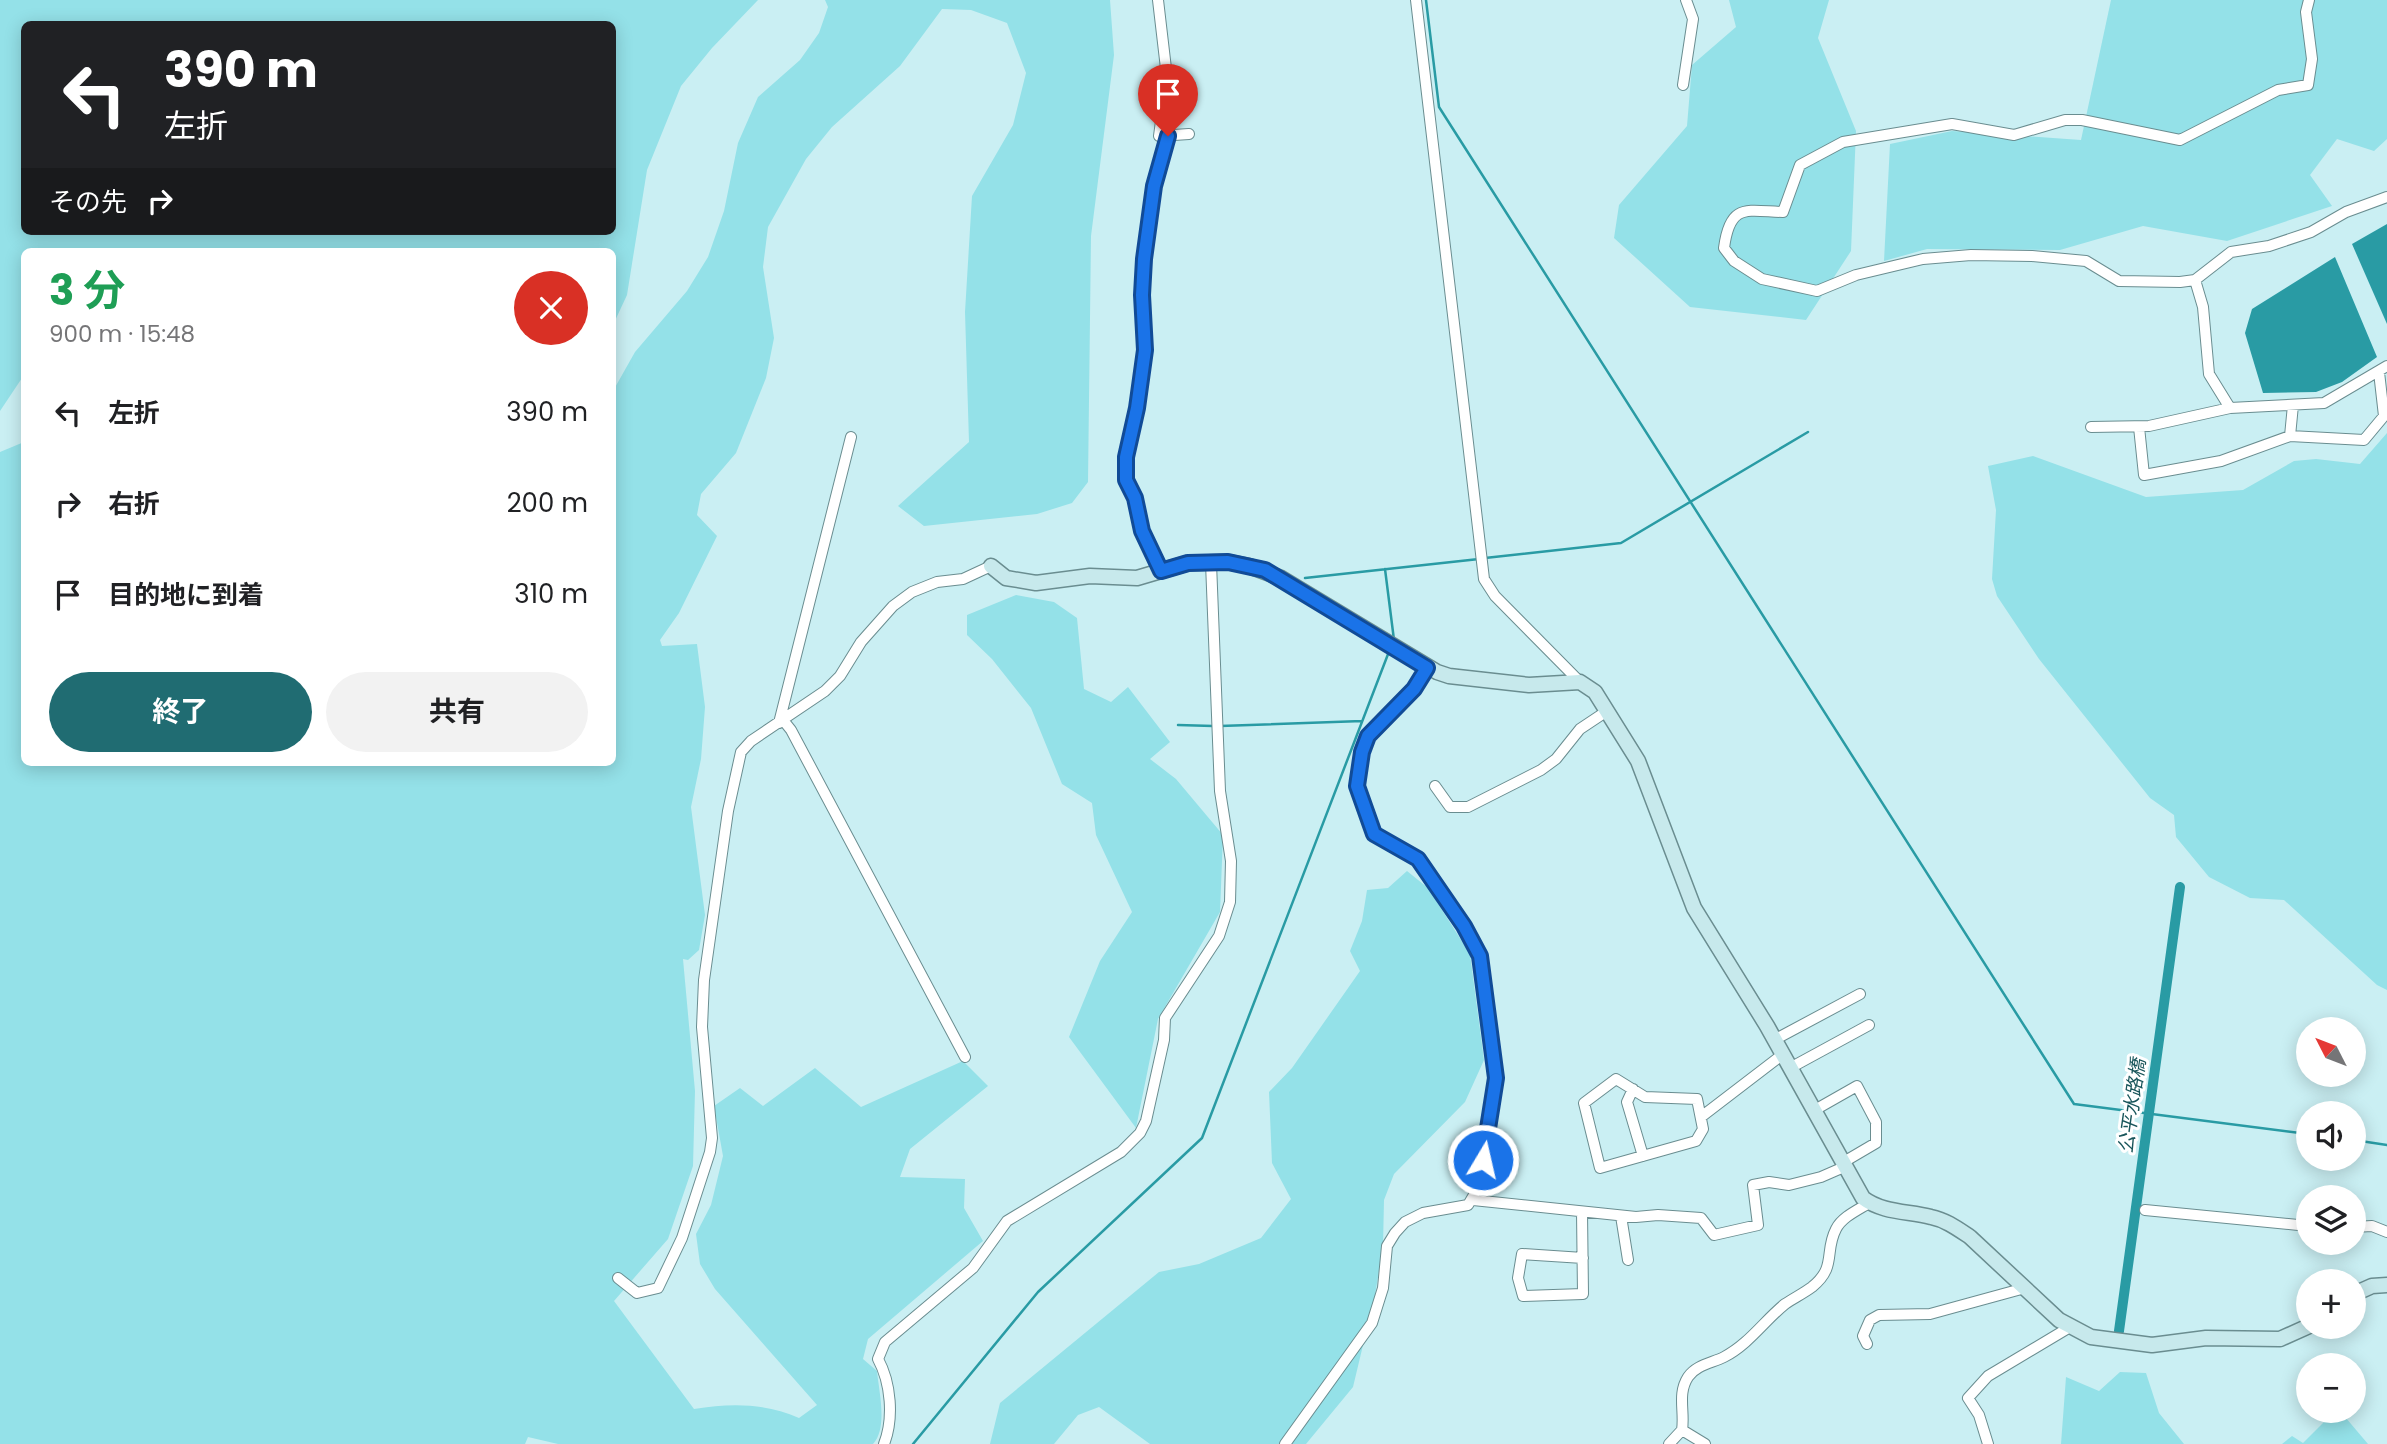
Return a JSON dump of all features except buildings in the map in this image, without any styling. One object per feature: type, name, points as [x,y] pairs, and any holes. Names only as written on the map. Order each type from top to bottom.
[{"type":"street","points":[[1158,0],[1167,77],[1159,136],[1189,134]]},
{"type":"street","points":[[1416,0],[1484,579],[1495,596],[1580,682],[1595,692],[1639,761],[1694,908],[1774,1040],[1856,1189],[1869,1203],[1882,1209],[1929,1216],[1955,1226],[2059,1320],[2091,1338],[2151,1345],[2206,1338],[2280,1339],[2296,1332]]},
{"type":"street","points":[[1683,85],[1693,19],[1686,0]]},
{"type":"street","points":[[2309,0],[2306,12],[2312,59],[2308,85],[2278,90],[2180,140],[2082,120],[2065,120],[2014,135],[1952,124],[1843,142],[1800,164],[1783,212],[1749,209],[1740,212],[1730,224],[1724,248],[1734,261],[1762,279],[1816,291],[1856,275],[1910,262],[1971,255],[2032,256],[2086,261],[2119,281],[2157,283],[2195,280],[2231,252],[2269,246],[2311,232],[2346,212],[2387,197]]},
{"type":"street","points":[[1161,571],[1142,531],[1135,498],[1126,480],[1126,457],[1137,408],[1145,350],[1142,295],[1144,259],[1154,186],[1168,136]]},
{"type":"street","points":[[2195,280],[2203,307],[2209,374],[2230,408]]},
{"type":"street","points":[[2091,427],[2139,427],[2190,419],[2230,408],[2324,403],[2383,369],[2384,416],[2364,440],[2290,436],[2221,461],[2144,475],[2139,427]]},
{"type":"street","points":[[2290,436],[2293,405]]},
{"type":"street","points":[[781,722],[851,437]]},
{"type":"street","points":[[618,1278],[637,1293],[658,1288],[682,1238],[710,1152],[712,1138],[702,1027],[704,980],[728,811],[741,752],[751,741],[825,691],[840,676],[861,642],[892,606],[912,592],[937,582],[963,579],[991,566],[1006,578],[1036,583],[1090,576],[1137,578],[1188,563],[1228,562],[1265,570],[1427,668],[1449,676],[1529,685],[1580,682]]},
{"type":"street","points":[[884,1444],[890,1406],[886,1373],[878,1359],[884,1342],[973,1268],[1007,1221],[1121,1152],[1140,1133],[1164,1041],[1165,1018],[1225,922],[1230,902],[1231,861],[1220,791],[1212,563]]},
{"type":"street","points":[[1285,1444],[1372,1323],[1383,1289],[1387,1246],[1395,1233],[1405,1222],[1423,1213],[1460,1208],[1473,1200],[1478,1188],[1496,1078],[1480,956],[1464,926],[1418,859],[1374,834],[1357,786],[1362,752],[1368,736],[1414,689],[1427,668]]},
{"type":"street","points":[[1435,786],[1450,807],[1468,807],[1541,770],[1556,759],[1580,729],[1607,711]]},
{"type":"street","points":[[781,722],[791,730],[965,1057]]},
{"type":"street","points":[[1774,1040],[1860,994]]},
{"type":"street","points":[[1700,1117],[1786,1061],[1869,1026]]},
{"type":"street","points":[[1616,1079],[1645,1097],[1697,1099],[1700,1117],[1703,1129],[1696,1141],[1600,1168],[1584,1103],[1616,1079]]},
{"type":"street","points":[[1473,1200],[1621,1216],[1701,1219],[1714,1235],[1758,1225],[1752,1185],[1769,1182],[1789,1185],[1821,1177],[1877,1143],[1875,1122],[1857,1086],[1813,1111]]},
{"type":"street","points":[[1633,1089],[1627,1102],[1643,1156]]},
{"type":"street","points":[[1669,1444],[1682,1430],[1681,1391],[1689,1376],[1699,1367],[1744,1344],[1786,1304],[1819,1281],[1830,1264],[1836,1229],[1843,1220],[1869,1203]]},
{"type":"street","points":[[2145,1210],[2296,1225]]},
{"type":"street","points":[[1582,1212],[1583,1258],[1583,1294],[1522,1296],[1518,1278],[1522,1254],[1583,1258]]},
{"type":"street","points":[[1621,1216],[1628,1260]]},
{"type":"street","points":[[2366,1226],[2387,1232]]},
{"type":"street","points":[[2366,1289],[2387,1285]]},
{"type":"street","points":[[1867,1344],[1863,1336],[1865,1328],[1870,1320],[1879,1315],[1930,1314],[2025,1288]]},
{"type":"street","points":[[1988,1444],[1979,1415],[1968,1398],[1988,1376],[2070,1327]]},
{"type":"street","points":[[1682,1430],[1705,1444]]},
{"type":"shaded area","points":[[0,0],[758,0],[712,48],[681,86],[647,170],[627,295],[616,319],[616,248],[21,248],[21,380],[0,411]]},
{"type":"shaded area","points":[[825,0],[1110,0],[1114,55],[1091,236],[1088,482],[1072,503],[1037,514],[924,526],[898,506],[969,442],[965,312],[972,196],[1013,125],[1026,73],[1007,23],[971,10],[942,9],[900,66],[832,127],[806,159],[768,227],[763,267],[774,338],[766,378],[736,453],[701,494],[697,515],[717,536],[679,613],[660,640],[662,646],[697,644],[705,707],[701,759],[691,807],[705,915],[699,950],[688,960],[683,959],[695,1091],[693,1166],[668,1239],[614,1301],[694,1409],[721,1406],[761,1407],[799,1418],[817,1405],[715,1289],[700,1264],[696,1234],[711,1205],[723,1156],[714,1106],[740,1088],[763,1106],[815,1068],[861,1107],[963,1061],[988,1086],[910,1149],[900,1177],[965,1179],[964,1208],[983,1241],[868,1339],[863,1359],[877,1371],[881,1409],[878,1437],[873,1444],[558,1444],[528,1437],[525,1444],[0,1444],[0,452],[21,443],[21,766],[616,766],[616,386],[635,352],[687,291],[708,257],[724,211],[738,143],[758,97],[800,60],[819,33],[828,7]]},
{"type":"shaded area","points":[[1729,0],[1829,0],[1818,38],[1856,131],[1851,251],[1806,320],[1690,307],[1614,238],[1619,205],[1687,126],[1692,65],[1736,27]]},
{"type":"shaded area","points":[[2111,0],[2387,0],[2387,139],[2374,151],[2337,139],[2310,175],[2332,206],[2227,241],[2143,226],[2060,250],[1927,249],[1884,261],[1890,144],[1952,131],[2081,140]]},
{"type":"shaded area","points":[[2387,224],[2387,324],[2352,244]]},
{"type":"shaded area","points":[[2335,257],[2377,357],[2342,382],[2316,392],[2263,393],[2245,333],[2252,309]]},
{"type":"shaded area","points":[[2387,433],[2387,990],[2377,985],[2284,900],[2250,898],[2209,877],[2176,837],[2174,815],[2150,798],[2039,659],[1997,596],[1992,579],[1996,510],[1988,466],[2033,456],[2146,497],[2243,490],[2294,461],[2316,459],[2360,464]]},
{"type":"shaded area","points":[[1016,595],[1054,602],[1077,618],[1084,689],[1111,702],[1128,687],[1170,742],[1150,759],[1176,779],[1223,835],[1220,912],[1158,1019],[1136,1128],[1069,1037],[1100,961],[1132,912],[1096,835],[1092,803],[1062,784],[1031,708],[992,659],[967,635],[967,615]]},
{"type":"shaded area","points":[[1407,871],[1428,888],[1470,954],[1484,1060],[1465,1102],[1394,1174],[1384,1200],[1383,1246],[1375,1295],[1353,1387],[1306,1444],[1150,1444],[1099,1407],[1078,1415],[1054,1444],[990,1444],[1000,1403],[1159,1272],[1199,1264],[1261,1238],[1291,1199],[1272,1163],[1269,1092],[1292,1068],[1360,971],[1350,951],[1362,921],[1367,890],[1388,888]]},
{"type":"shaded area","points":[[2120,1372],[2146,1373],[2159,1413],[2184,1444],[2061,1444],[2066,1377],[2099,1391]]},
{"type":"shaded area","points":[[2323,1423],[2350,1423],[2368,1444],[2282,1444],[2292,1436],[2303,1443]]},
{"type":"waterway","points":[[1426,0],[1439,107],[2074,1104],[2296,1132]]},
{"type":"waterway","points":[[1485,558],[1621,543],[1808,432]]},
{"type":"waterway","points":[[1305,578],[1479,559]]},
{"type":"waterway","points":[[1385,569],[1394,640]]},
{"type":"waterway","points":[[913,1444],[1038,1292],[1202,1138],[1390,649]]},
{"type":"waterway","points":[[1220,726],[1362,721]]},
{"type":"waterway","points":[[1178,725],[1213,726]]},
{"type":"waterway","name":"公平水路橋","points":[[2119,1331],[2180,887]]},
{"type":"waterway","points":[[2366,1142],[2387,1145]]},
{"type":"route","points":[[1168,136],[1154,186],[1144,259],[1142,295],[1145,350],[1137,408],[1126,457],[1126,480],[1135,498],[1142,531],[1161,571],[1188,563],[1228,562],[1265,570],[1427,668],[1414,689],[1368,736],[1362,752],[1357,786],[1374,834],[1418,859],[1464,926],[1480,956],[1496,1078],[1483,1160]]}]
